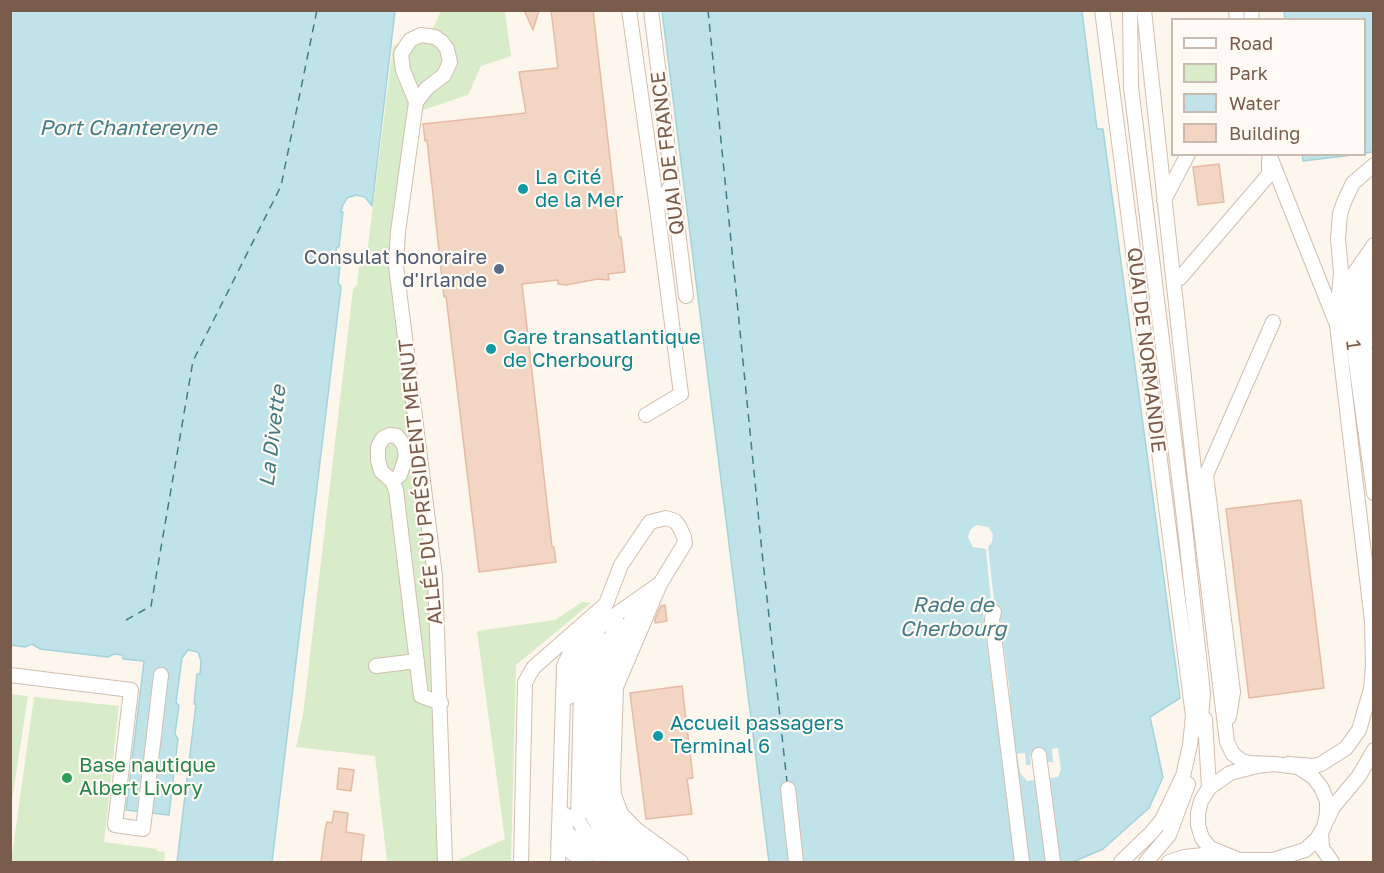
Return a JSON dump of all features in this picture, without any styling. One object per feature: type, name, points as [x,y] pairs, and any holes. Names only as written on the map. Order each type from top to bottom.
[{"type":"street","points":[[629,10],[681,394],[646,415]]},
{"type":"street","name":"QUAI DE FRANCE","points":[[651,10],[686,296]]},
{"type":"street","name":"QUAI DE NORMANDIE","points":[[1102,10],[1196,691]]},
{"type":"street","points":[[1130,10],[1131,87],[1184,519],[1199,739],[1194,765],[1169,835],[1146,862]]},
{"type":"street","points":[[1144,10],[1164,200],[1229,748],[1237,758],[1249,763],[1314,766],[1346,748],[1359,730],[1371,689],[1372,621],[1337,326],[1270,156]]},
{"type":"street","name":"ALLÉE DU PRÉSIDENT MENUT","points":[[416,102],[427,88],[444,75],[450,62],[447,49],[442,42],[429,35],[421,35],[410,40],[401,54],[403,70],[416,102],[398,232],[396,266],[435,576],[445,862]]},
{"type":"street","points":[[1164,200],[1187,156]]},
{"type":"street","points":[[1180,278],[1266,178],[1269,173],[1269,156]]},
{"type":"street","points":[[1374,165],[1353,183],[1344,202],[1338,225],[1341,264],[1358,286],[1374,340]]},
{"type":"street","points":[[657,208],[672,184]]},
{"type":"street","points":[[1374,245],[1342,291],[1358,286],[1374,295]]},
{"type":"street","points":[[1337,326],[1358,286]]},
{"type":"street","points":[[1358,286],[1374,383]]},
{"type":"street","points":[[1358,286],[1374,419]]},
{"type":"street","points":[[1358,286],[1374,455]]},
{"type":"street","name":"1","points":[[1358,286],[1374,493]]},
{"type":"street","points":[[1226,734],[1233,692],[1206,475],[1273,322]]},
{"type":"street","points":[[392,481],[396,490],[422,696],[441,703]]},
{"type":"street","points":[[521,862],[525,683],[534,667],[606,604],[621,565],[651,522],[666,518],[679,526],[685,543],[660,584],[616,687],[614,795],[616,805],[627,822],[681,862]]},
{"type":"street","points":[[607,862],[568,834],[566,829],[570,690],[581,651],[660,584]]},
{"type":"street","points":[[558,853],[562,677],[566,660],[570,653],[608,620],[660,584]]},
{"type":"street","points":[[638,604],[600,684],[595,802],[605,826],[653,862]]},
{"type":"street","points":[[638,604],[605,685],[601,796],[604,812],[611,822],[662,862]]},
{"type":"street","points":[[638,604],[610,687],[607,794],[610,808],[620,823],[671,862]]},
{"type":"street","points":[[994,612],[992,619],[1022,862]]},
{"type":"street","points":[[604,632],[579,675],[575,696],[573,826],[581,837],[616,862]]},
{"type":"street","points":[[604,632],[585,672],[581,689],[578,820],[585,832],[627,862]]},
{"type":"street","points":[[604,632],[590,674],[586,695],[583,810],[591,828],[636,862]]},
{"type":"street","points":[[604,632],[594,684],[591,813],[598,827],[613,841],[644,862]]},
{"type":"street","points":[[376,666],[417,661]]},
{"type":"street","points":[[10,675],[131,690],[115,825],[143,829],[161,675]]},
{"type":"street","points":[[1196,691],[1208,742],[1209,788]]},
{"type":"street","points":[[1121,862],[1162,820],[1183,776],[1190,745],[1196,691]]},
{"type":"street","points":[[1169,862],[1196,856],[1226,856],[1254,862],[1288,860],[1305,850],[1317,839],[1333,807],[1359,776],[1374,750]]},
{"type":"street","points":[[1039,754],[1053,862]]},
{"type":"street","points":[[1226,856],[1210,848],[1202,838],[1198,825],[1201,801],[1209,788],[1230,773],[1274,764]]},
{"type":"street","points":[[1288,764],[1306,772],[1321,787],[1327,813],[1322,830],[1322,848],[1332,862]]},
{"type":"street","points":[[788,789],[796,862]]},
{"type":"street","points":[[558,853],[574,862]]},
{"type":"street","points":[[558,853],[585,862]]},
{"type":"street","points":[[558,853],[595,862]]},
{"type":"green space","points":[[441,11],[505,11],[511,56],[481,66],[468,95],[411,114],[391,256],[430,596],[435,819],[440,862],[387,862],[375,756],[296,747],[303,715],[353,289],[357,285],[360,260],[367,254],[393,46],[433,28]]},
{"type":"green space","points":[[582,602],[591,603],[516,665],[511,862],[454,862],[505,839],[477,631],[555,620]]},
{"type":"green space","points":[[10,694],[28,696],[11,807]]},
{"type":"green space","name":"Base nautique Albert Livory","points":[[34,697],[119,706],[104,842],[157,849],[157,851],[165,852],[164,862],[11,862]]},
{"type":"water","name":"Port Chantereyne","points":[[11,11],[395,11],[372,206],[365,197],[356,195],[347,198],[341,212],[343,212],[339,247],[336,251],[341,258],[338,283],[341,287],[272,862],[177,862],[196,704],[194,704],[197,674],[200,674],[201,661],[198,652],[188,650],[182,658],[176,702],[179,706],[175,734],[178,739],[169,815],[126,810],[144,661],[123,659],[123,655],[114,654],[108,657],[40,649],[32,644],[25,647],[11,645]]},
{"type":"water","name":"Rade de Cherbourg","points":[[662,11],[1082,11],[1097,129],[1103,129],[1180,698],[1150,717],[1163,777],[1149,808],[1103,849],[1073,862],[769,862]]},
{"type":"water","points":[[1284,11],[1373,11],[1373,152],[1366,153],[1366,18],[1285,18]]},
{"type":"water","points":[[1302,156],[1345,156],[1303,161]]},
{"type":"pier","points":[[976,525],[988,527],[993,534],[992,542],[988,547],[995,610],[1000,618],[1010,694],[1008,697],[998,699],[994,696],[983,613],[992,611],[986,549],[973,547],[968,537],[970,530]]},
{"type":"pier","points":[[1058,748],[1061,769],[1058,777],[1027,781],[1020,773],[1017,754],[1025,753],[1026,765],[1031,765],[1030,755],[1046,753],[1048,762],[1053,762],[1052,749]]},
{"type":"building","points":[[524,10],[539,10],[533,30]]},
{"type":"building","name":"Gare transatlantique de Cherbourg","points":[[551,10],[593,10],[625,272],[608,274],[609,280],[598,279],[566,285],[558,284],[558,280],[522,284],[552,547],[554,547],[556,562],[479,572],[446,296],[444,297],[427,140],[425,141],[423,124],[526,113],[519,72],[558,68]]},
{"type":"building","points":[[1219,164],[1224,202],[1198,205],[1193,167]]},
{"type":"building","points":[[1301,500],[1324,688],[1249,698],[1226,509]]},
{"type":"building","points":[[665,605],[667,621],[655,623],[661,606]]},
{"type":"building","name":"Accueil passagers Terminal 6","points":[[682,686],[693,778],[687,779],[692,814],[646,819],[630,693]]},
{"type":"building","points":[[339,768],[354,770],[351,791],[337,789]]},
{"type":"building","points":[[334,811],[348,813],[346,832],[364,835],[361,862],[321,862],[327,822],[332,823]]},
{"type":"ferry route","points":[[126,620],[151,606],[193,361],[281,186],[317,10]]},
{"type":"ferry route","points":[[708,10],[787,782]]},
{"type":"place","name":"La Cité de la Mer","points":[[523,189]]},
{"type":"place","name":"Consulat honoraire d'Irlande","points":[[499,269]]},
{"type":"place","name":"Gare transatlantique de Cherbourg","points":[[491,349]]},
{"type":"place","name":"Accueil passagers Terminal 6","points":[[658,736]]},
{"type":"place","name":"Base nautique Albert Livory","points":[[67,778]]},
{"type":"water label","name":"La Divette","points":[[273,436]]}]
